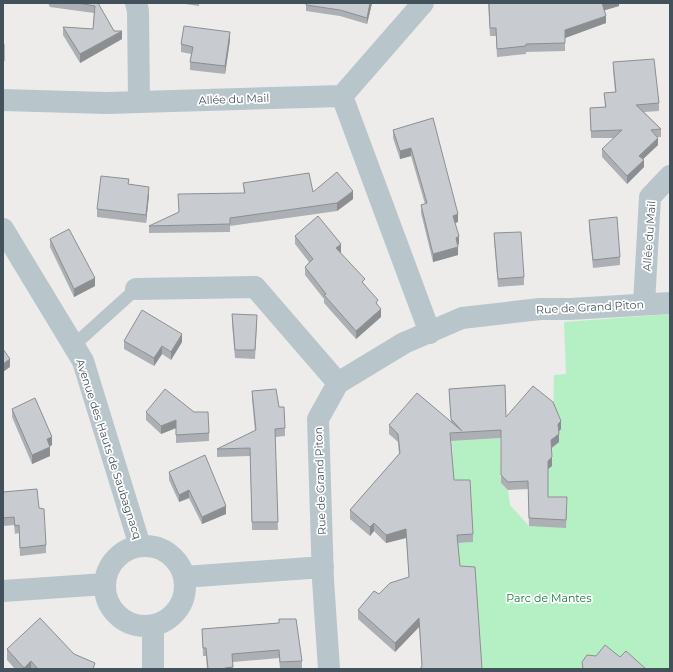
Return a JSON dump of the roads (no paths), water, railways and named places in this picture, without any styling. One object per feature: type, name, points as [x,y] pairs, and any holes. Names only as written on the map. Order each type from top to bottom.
[{"type":"street","points":[[136,3],[138,10],[139,102]]},
{"type":"street","points":[[423,3],[342,96],[430,333]]},
{"type":"street","name":"Allée du Mail","points":[[3,100],[106,103],[342,96]]},
{"type":"street","name":"Allée du Mail","points":[[644,304],[650,197],[670,176]]},
{"type":"street","name":"Avenue des Hauts de Saubagnacq","points":[[3,229],[83,361],[140,546]]},
{"type":"street","points":[[136,289],[255,287],[338,383]]},
{"type":"street","name":"Rue de Grand Piton","points":[[329,669],[323,567],[318,419],[338,383],[404,343],[462,318],[540,309],[570,309],[670,302]]},
{"type":"street","points":[[140,546],[152,546],[163,550],[180,566],[184,577],[185,590],[182,602],[170,617],[153,625],[141,626],[130,623],[119,616],[109,602],[105,584],[108,570],[116,559],[126,551],[140,546]]},
{"type":"street","points":[[184,577],[323,567]]},
{"type":"street","points":[[3,591],[105,584]]},
{"type":"street","points":[[153,625],[153,669]]},
{"type":"lane","points":[[73,346],[136,289]]},
{"type":"park label","name":"Parc de Mantes","points":[[549,598]]}]
